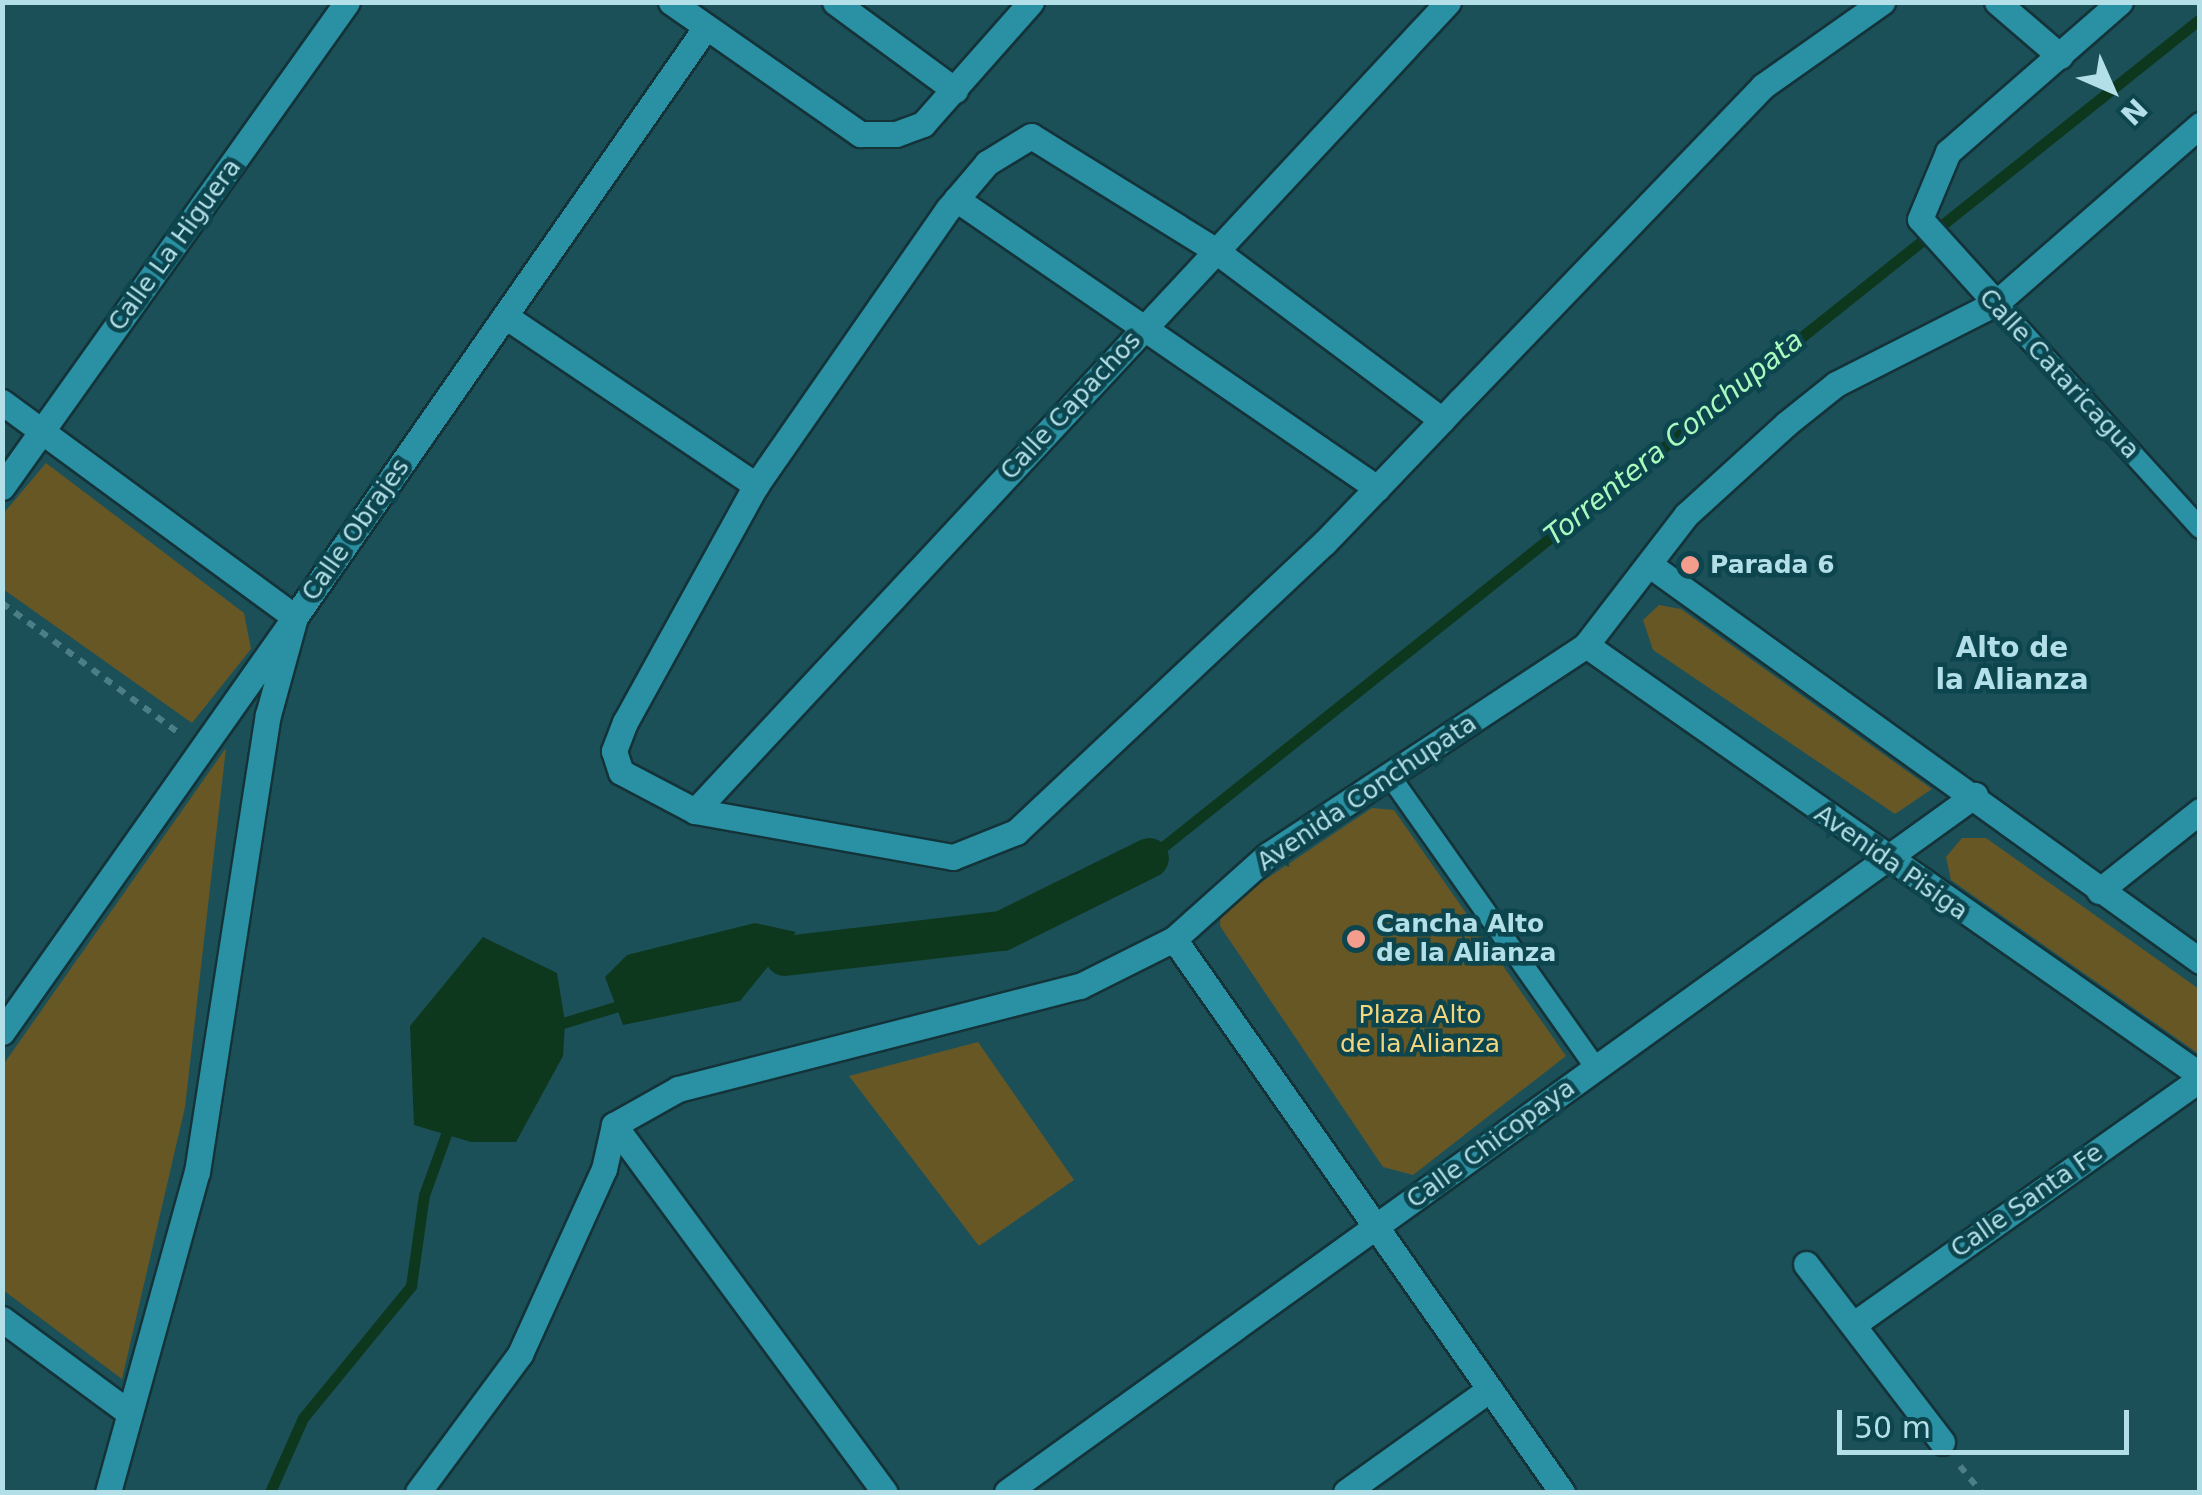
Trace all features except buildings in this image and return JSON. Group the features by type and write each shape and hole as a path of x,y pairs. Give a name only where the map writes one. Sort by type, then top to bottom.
{"street":[{"name":"Calle La Higuera","path":"2,487 347,2"},
{"path":"672,2 860,134 923,124 1031,2"},
{"path":"835,2 955,90"},
{"name":"Calle Capachos","path":"695,811 1448,2"},
{"path":"1442,420 1215,250 1031,136 987,163 956,200 756,486 614,750 638,788 695,811 953,857 1016,832 1378,488 1763,86 1882,2"},
{"path":"1998,2 2060,56 2120,2"},
{"name":"Calle Obrajes","path":"2,1032 706,27"},
{"name":"Calle Cataricagua","path":"1996,303 1962,271 1920,219 1948,152 2060,56"},
{"name":"Avenida Conchupata","path":"614,1124 678,1089 1080,986 1174,940 1268,855 1392,780 1586,645 1686,515 1836,384 1996,303 2200,125"},
{"path":"956,200 1378,488"},
{"path":"505,316 756,486"},
{"path":"2,402 295,618 268,715 197,1172 108,1492"},
{"path":"1650,565 2200,961"},
{"name":"Avenida Pisiga","path":"1586,645 1888,862 2200,1077"},
{"name":"Calle Chicopaya","path":"1007,1492 1888,862 1974,796"},
{"path":"2099,891 2200,811"},
{"path":"1174,940 1562,1492"},
{"name":"Calle Santa Fe","path":"1854,1324 2200,1077"},
{"path":"418,1492 520,1354 604,1169 614,1124"},
{"path":"614,1124 884,1492"},
{"path":"1806,1264 1942,1442"},
{"path":"2,1320 128,1412"},
{"path":"1346,1492 1490,1390"}],"lane":[{"name":"Calle Cataricagua","path":"1996,303 2200,528"},
{"path":"1392,780 1595,1068"}],"path":[{"path":"2,604 202,749"}],"green space":[{"path":"46,463 244,613 251,649 192,723 3,589 3,514"},
{"path":"1659,605 1681,609 1932,789 1895,814 1653,650 1643,620"},
{"path":"226,748 185,1107 122,1379 3,1290 3,1065"},
{"name":"Plaza Alto de la Alianza","path":"1372,808 1394,810 1566,1056 1413,1175 1383,1167 1220,926 1221,909"},
{"path":"1962,838 1986,838 2199,989 2199,1054 1951,880 1946,857"},
{"path":"978,1042 1074,1180 979,1246 849,1076"}],"shaded area":[{"path":"755,923 796,932 740,1001 623,1025 605,977 627,955"},
{"path":"483,937 557,973 565,1022 563,1056 516,1142 471,1142 414,1125 410,1026"}],"waterway":[{"name":"Torrentera Conchupata","path":"1149,858 2200,19"},
{"path":"785,956 1002,931 1149,858"},
{"path":"553,1026 631,1002"},
{"path":"270,1492 303,1418 411,1286 424,1195 450,1123"}],"place":[{"name":"Parada 6","path":"1690,565"},
{"name":"Cancha Alto de la Alianza","path":"1356,939"}],"district":[{"name":"Alto de la Alianza","path":"2012,664"}]}
